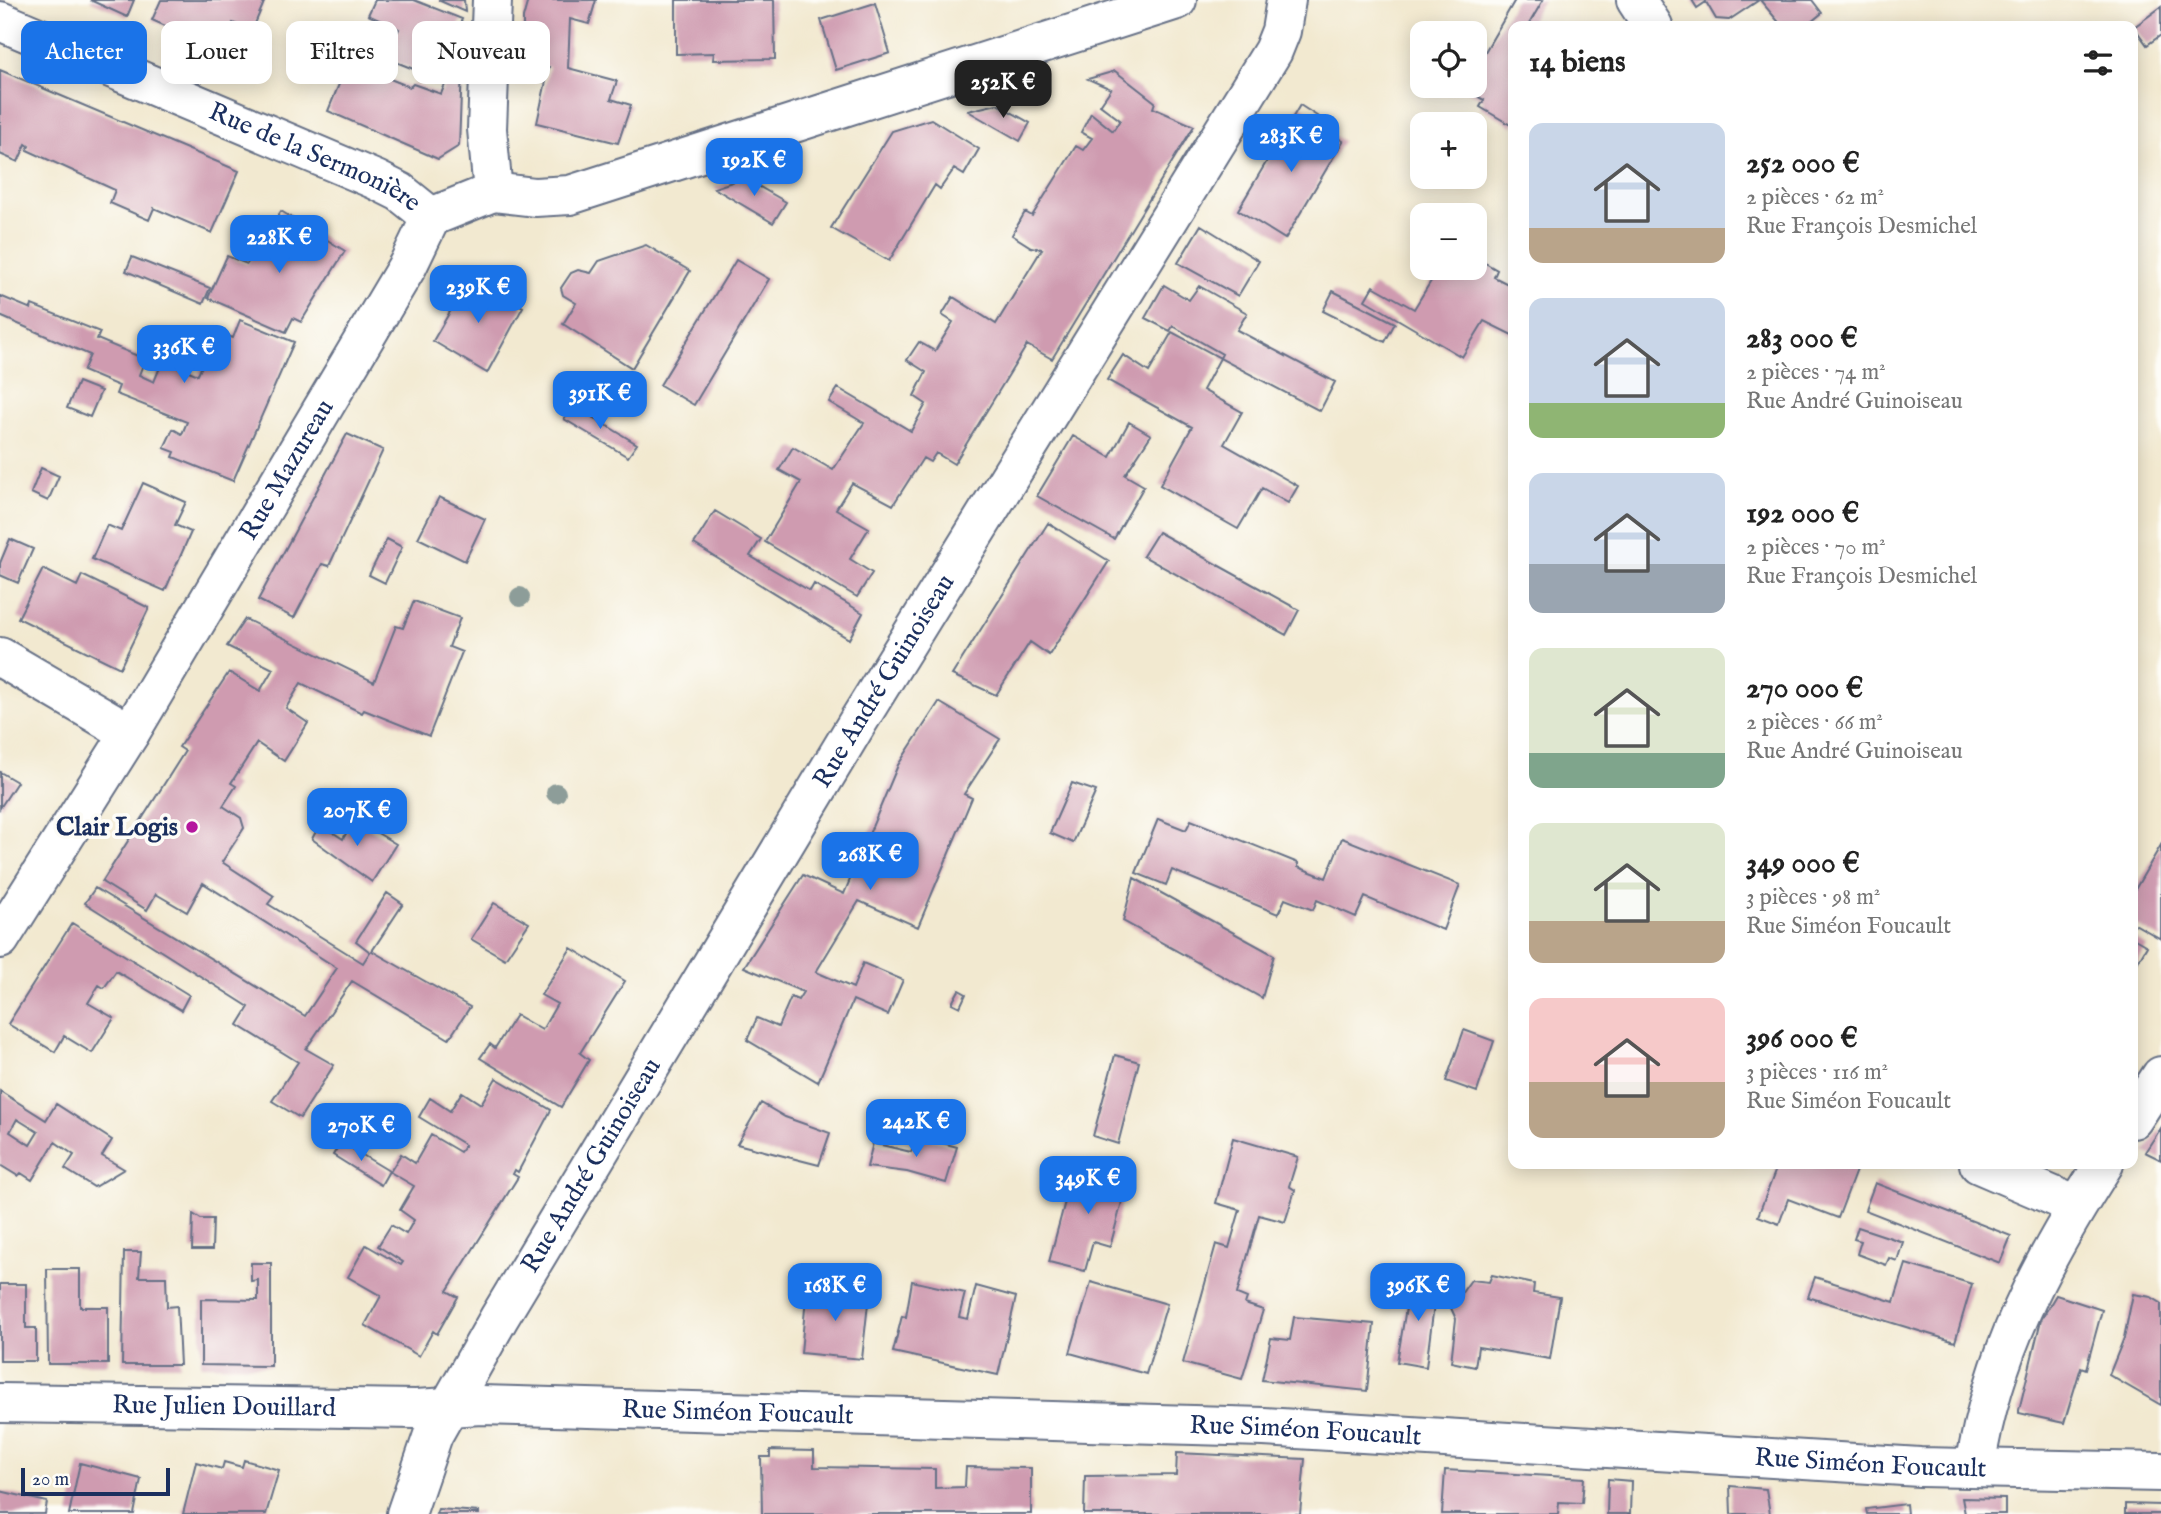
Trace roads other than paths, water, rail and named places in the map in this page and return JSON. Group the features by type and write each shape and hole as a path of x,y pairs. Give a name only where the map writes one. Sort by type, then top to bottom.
{"street":[{"path":"492,0 487,129 493,192"},
{"path":"431,217 493,192 535,197 570,195 1177,0"},
{"name":"Rue André Guinoiseau","path":"406,1514 433,1435 499,1318 851,732 1273,51 1281,31 1286,0"},
{"path":"1636,0 1650,21"},
{"name":"Rue de la Sermonière","path":"0,21 376,180 400,192 431,217"},
{"name":"Rue Mazureau","path":"0,939 130,733 408,265 431,217"},
{"path":"0,657 130,733"},
{"path":"2138,1111 2161,1076"},
{"path":"1991,1169 2077,1206"},
{"path":"1975,1468 1981,1430 2013,1325 2039,1270 2101,1169"},
{"name":"Rue Julien Douillard","path":"0,1403 416,1409 449,1406"},
{"name":"Rue Siméon Foucault","path":"449,1406 1264,1427 1975,1468 2161,1472"}],"place":[{"name":"Clair Logis","path":"192,827"}]}
